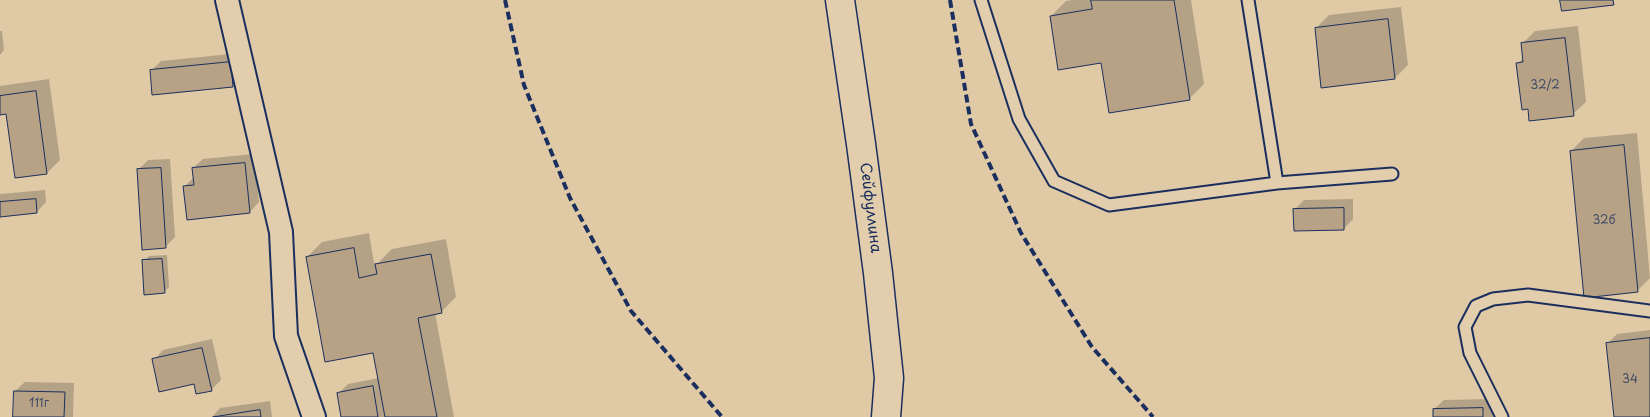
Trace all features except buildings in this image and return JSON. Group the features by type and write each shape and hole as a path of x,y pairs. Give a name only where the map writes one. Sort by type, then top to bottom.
{"main road":[{"name":"Сейфуллина","path":"840,0 878,273 889,378 886,417"}],"street":[{"path":"227,0 281,232 286,336 314,417"}],"lane":[{"path":"981,0 1019,119 1054,181 1109,205 1277,183 1392,174"},
{"path":"1248,0 1277,183"},
{"path":"1502,417 1470,354 1465,327 1476,306 1493,299 1528,295 1650,311"}],"railway":[{"path":"505,0 524,85 570,198 631,311 722,417"},
{"path":"950,0 971,124 1021,233 1092,347 1153,417"}]}
